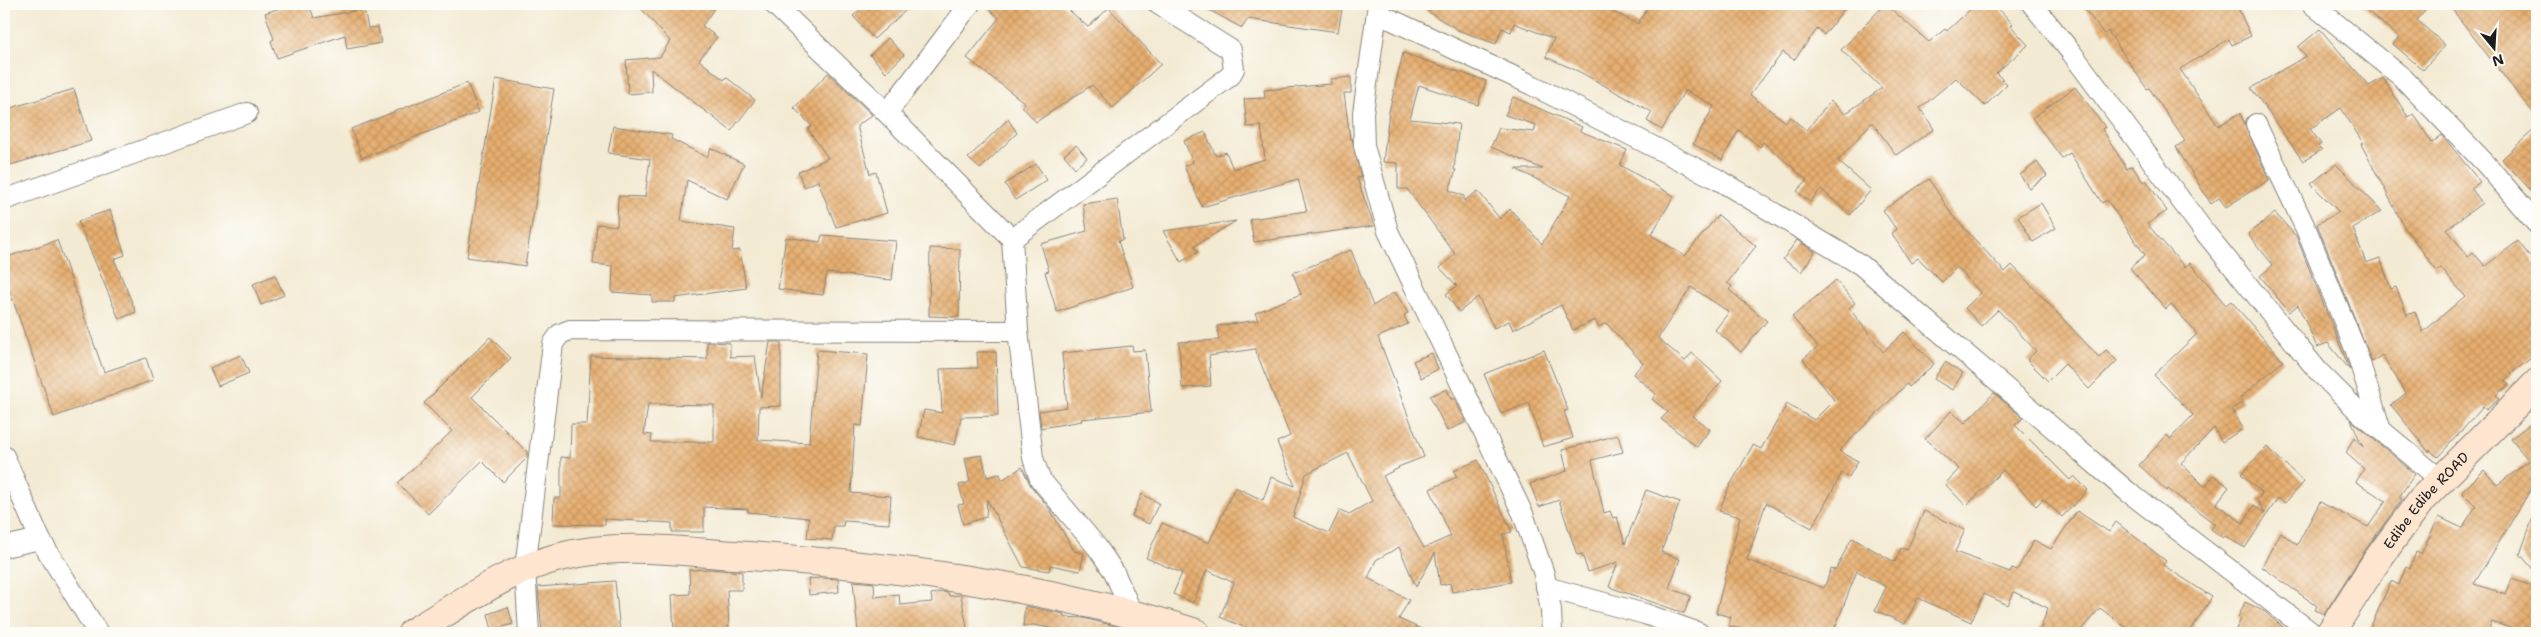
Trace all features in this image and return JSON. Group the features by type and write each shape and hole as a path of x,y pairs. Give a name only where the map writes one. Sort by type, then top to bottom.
{"street":[{"path":"774,4 887,113 1012,239 1018,331 1033,458 1040,479 1097,547 1114,572 1133,615"},
{"path":"887,113 970,4"},
{"path":"1012,239 1230,76 1234,69 1231,50 1158,4"},
{"path":"2032,4 2071,52 2203,230 2318,371 2358,411 2380,427 2441,480"},
{"path":"2312,4 2402,78 2485,163 2537,224"},
{"path":"1552,633 1546,588 1523,514 1388,231 1364,146 1363,113 1377,8 1717,179 1860,265 2127,491 2312,633"},
{"path":"4,200 247,113"},
{"path":"2256,124 2306,229 2346,325 2380,427"},
{"path":"530,633 525,568 553,344 560,334 570,330 1018,331"},
{"name":"Edibe Edibe ROAD","path":"2330,633 2377,560 2422,499 2537,383"},
{"path":"4,456 40,539 98,633"},
{"path":"4,547 40,539"},
{"path":"412,633 525,568 559,557 613,549 839,562 987,581 1056,594 1133,615 1168,629 1196,633"},
{"path":"1546,588 1645,614 1699,633"}],"building":[{"path":"292,4 309,4 314,18 364,9 368,28 378,27 381,43 347,49 345,35 277,58 271,41 274,39 265,13"},
{"path":"637,4 717,4 702,26 717,37 699,60 724,80 726,77 755,100 731,131 651,69 652,92 628,94 626,60 660,57 670,41"},
{"path":"866,4 913,4 874,39 853,16"},
{"path":"983,4 1062,4 1088,27 1109,8 1161,64 1113,108 1092,85 1036,122 1022,106 1025,103 967,58 999,18"},
{"path":"1198,4 1343,4 1338,32 1248,19 1242,28"},
{"path":"1416,4 1597,4 1638,24 1649,4 1848,4 1824,35 1818,28 1794,60 1783,52 1750,95 1786,122 1790,117 1806,130 1831,101 1845,114 1882,88 1841,50 1885,4 1929,42 1945,29 1947,31 1976,4 1994,4 2013,24 2011,26 2028,45 1996,73 2007,84 1985,106 1956,78 1920,108 1934,129 1896,155 1872,122 1838,161 1871,190 1850,215 1821,189 1810,202 1797,191 1807,180 1763,142 1760,147 1739,130 1722,160 1693,144 1714,106 1685,90 1662,130 1647,121 1652,112 1580,72 1546,57 1554,39 1514,23 1511,32 1502,28 1496,44 1458,30"},
{"path":"2081,4 2236,4 2251,36 2232,45 2229,39 2180,69 2218,126 2240,113 2269,180 2226,207 2219,198 2211,204 2176,147 2185,141 2108,31 2104,34"},
{"path":"2359,4 2431,4 2417,20 2445,45 2423,70 2393,44 2399,37"},
{"path":"2448,4 2537,4 2537,117 2517,93"},
{"path":"2320,29 2369,86 2383,78 2408,117 2414,114 2432,143 2442,135 2480,182 2471,188 2482,203 2447,229 2468,257 2473,252 2485,266 2518,241 2537,266 2537,354 2511,373 2512,375 2505,381 2509,385 2496,395 2499,399 2486,410 2483,407 2438,457 2430,450 2429,452 2391,405 2406,393 2382,355 2372,362 2317,224 2339,212 2311,184 2336,164 2382,211 2353,228 2366,263 2380,258 2391,289 2396,287 2407,315 2415,312 2423,332 2465,296 2441,268 2437,271 2405,228 2361,144 2363,143 2341,108 2310,129 2321,144 2318,146 2322,150 2303,161 2251,88 2306,56 2298,47"},
{"path":"888,38 904,55 886,72 870,55"},
{"path":"1403,53 1486,81 1478,105 1419,85 1410,119 1459,124 1454,170 1456,170 1449,190 1464,196 1464,201 1478,191 1500,219 1510,209 1542,244 1570,196 1516,169 1543,169 1491,147 1499,128 1534,132 1536,125 1505,115 1513,97 1582,127 1580,131 1627,150 1620,165 1674,196 1651,235 1685,256 1718,215 1756,246 1727,283 1732,286 1729,290 1767,321 1741,352 1715,330 1729,312 1691,287 1658,338 1685,361 1692,353 1722,381 1692,416 1710,429 1697,447 1661,419 1668,412 1652,399 1656,394 1633,374 1643,363 1606,323 1599,327 1595,320 1573,330 1561,305 1513,330 1509,321 1494,328 1478,297 1459,312 1446,294 1457,286 1440,268 1455,254 1407,189 1398,189 1398,163 1383,162 1389,112"},
{"path":"828,73 872,115 857,126 870,174 876,172 887,213 836,227 818,181 804,187 798,172 828,158 808,129 812,126 794,108"},
{"path":"1351,77 1351,93 1344,93 1350,139 1352,138 1361,177 1357,178 1374,226 1254,242 1250,219 1307,211 1298,179 1202,207 1184,166 1193,162 1184,141 1205,132 1216,156 1226,152 1233,169 1265,159 1261,126 1247,127 1244,99 1265,98 1264,90 1331,84 1331,79"},
{"path":"496,79 554,89 525,266 467,257"},
{"path":"467,83 479,112 362,158 351,129"},
{"path":"2075,87 2105,127 2102,129 2127,169 2132,166 2143,182 2146,180 2167,211 2147,224 2185,267 2190,263 2226,305 2231,301 2283,361 2240,398 2243,402 2232,409 2243,429 2222,442 2214,428 2181,463 2205,487 2213,475 2229,487 2216,504 2243,523 2254,505 2265,513 2257,500 2262,493 2241,474 2267,447 2304,482 2285,503 2278,498 2245,548 2225,536 2223,538 2211,529 2215,524 2168,489 2167,491 2139,465 2167,435 2170,439 2193,415 2154,375 2197,334 2171,304 2166,309 2130,268 2145,255 2107,200 2102,203 2070,153 2062,158 2032,118"},
{"path":"74,89 91,141 7,166 4,156 4,110"},
{"path":"1008,119 1017,133 980,169 968,158"},
{"path":"613,126 672,135 671,139 707,157 711,148 744,164 727,199 687,180 681,221 735,229 732,251 740,250 746,288 675,298 675,302 652,302 652,295 612,292 613,266 593,264 597,224 617,226 618,196 645,197 650,159 608,153"},
{"path":"2537,127 2537,197 2502,159"},
{"path":"1076,145 1087,158 1075,168 1064,155"},
{"path":"2037,162 2047,176 2029,188 2020,175"},
{"path":"1036,164 1047,180 1015,200 1005,184"},
{"path":"1929,179 1952,215 2005,272 2012,265 2099,357 2106,350 2117,361 2089,389 2065,364 2048,381 2027,360 2036,351 1998,310 1981,326 1965,308 1981,293 1957,267 1942,282 1918,258 1911,263 1891,233 1896,229 1883,210"},
{"path":"1117,199 1123,240 1118,241 1133,287 1057,312 1045,272 1049,271 1041,244 1087,231 1083,204"},
{"path":"2041,203 2056,228 2033,242 2018,217"},
{"path":"110,210 125,255 114,259 136,312 119,319 78,221"},
{"path":"2275,213 2296,236 2350,370 2328,343 2317,347 2298,305 2289,312 2260,276 2273,265 2248,234"},
{"path":"1236,221 1194,246 1198,252 1181,262 1163,231"},
{"path":"822,235 896,241 892,280 827,273 823,295 778,289 786,237 820,242"},
{"path":"57,240 104,372 146,358 153,380 54,417 4,275 4,258"},
{"path":"1797,240 1815,252 1801,272 1783,259"},
{"path":"930,248 960,249 959,317 929,316"},
{"path":"1351,250 1373,306 1395,292 1408,313 1404,315 1408,324 1378,337 1424,457 1398,467 1383,476 1424,548 1451,536 1430,489 1457,477 1454,471 1478,460 1512,532 1503,534 1511,582 1452,592 1450,583 1440,585 1435,553 1416,587 1399,547 1376,560 1368,578 1409,600 1399,619 1430,633 1258,633 1220,617 1234,583 1207,570 1193,603 1173,594 1182,573 1146,558 1162,523 1209,543 1235,487 1263,500 1271,477 1295,486 1277,442 1290,436 1255,349 1209,356 1211,386 1182,388 1179,342 1219,340 1217,326 1258,320 1255,313 1301,294 1293,273","holes":["1348,453 1372,501 1349,514 1340,510 1329,533 1293,517 1306,474"]},
{"path":"275,275 284,295 261,305 253,284"},
{"path":"1836,280 1855,303 1849,308 1883,352 1904,332 1934,364 1909,387 1907,384 1839,451 1858,461 1849,477 1842,473 1812,528 1766,503 1747,560 1824,588 1831,569 1835,570 1852,538 1895,562 1901,548 1907,550 1924,511 1965,530 1955,552 2010,572 2012,568 2017,570 2034,540 2051,549 2077,511 2109,532 2116,522 2166,561 2163,565 2212,597 2189,633 2133,633 2100,608 2078,633 2039,633 2048,608 2014,592 2008,605 1984,594 1971,622 1918,598 1905,624 1875,610 1886,587 1857,571 1833,633 1760,633 1729,626 1731,617 1716,613 1740,517 1719,511 1728,489 1753,445 1761,449 1787,404 1814,420 1834,400 1803,359 1818,347 1792,317"},
{"path":"490,337 511,358 472,397 527,452 527,458 503,482 482,461 428,514 398,483 452,431 424,403"},
{"path":"707,342 730,343 730,357 755,356 761,397 770,342 781,342 781,406 759,407 758,440 809,443 817,350 868,354 862,426 855,425 851,493 891,496 889,524 844,521 843,526 834,526 832,540 807,538 809,518 748,512 748,509 704,507 704,532 672,532 672,523 605,519 605,525 553,524 554,498 561,498 561,457 570,458 571,424 587,424 591,356 707,359","holes":["648,404 714,405 714,442 651,442 652,435 644,434"]},
{"path":"1132,346 1133,351 1145,350 1151,412 1081,419 1082,421 1041,428 1039,411 1067,407 1062,353"},
{"path":"1544,350 1568,410 1564,411 1573,438 1543,447 1529,403 1501,414 1484,374"},
{"path":"977,352 996,352 998,416 961,417 955,445 918,437 924,410 942,413 940,369 978,368"},
{"path":"1432,353 1438,369 1421,378 1413,361"},
{"path":"241,355 249,373 218,386 210,368"},
{"path":"1945,362 1963,373 1952,390 1934,379"},
{"path":"1447,389 1451,399 1454,398 1466,422 1447,431 1430,396"},
{"path":"1994,393 2023,418 2015,425 2070,480 2074,476 2088,490 2062,517 2043,499 2036,506 2003,470 1966,506 1945,484 1959,469 1925,439 1951,411 1965,423"},
{"path":"2537,418 2537,479 2474,584 2506,594 2512,579 2537,588 2537,633 2526,633 2492,622 2488,633 2368,633 2391,581 2399,585 2406,567 2410,569 2416,552 2421,554 2439,517 2462,528 2476,506 2462,492 2484,470 2497,485 2529,461 2511,439"},
{"path":"2351,420 2415,474 2399,497 2402,499 2364,552 2324,614 2315,610 2317,606 2262,567 2280,532 2297,545 2320,502 2368,527 2386,501 2356,482 2364,469 2346,453 2354,437 2363,447"},
{"path":"1618,435 1623,452 1592,460 1604,513 1610,511 1613,518 1617,517 1625,544 1646,490 1680,502 1661,552 1680,559 1669,588 1691,596 1684,613 1609,587 1618,562 1588,572 1582,554 1577,555 1559,500 1539,507 1530,484 1567,471 1562,450"},
{"path":"982,455 987,477 1000,474 1002,480 1022,467 1031,486 1051,511 1074,551 1084,553 1080,571 1050,565 1049,571 1023,567 987,499 986,517 963,524 958,505 964,504 959,485 970,482 965,458"},
{"path":"1142,494 1159,503 1149,524 1132,516"},
{"path":"2535,512 2537,513 2537,574 2520,554"},
{"path":"710,569 742,572 742,590 727,590 729,627 726,627 727,633 697,633 697,629 674,631 672,595 690,594 689,570"},
{"path":"808,579 838,579 839,592 809,595"},
{"path":"615,581 620,633 542,633 538,587"},
{"path":"853,581 874,583 875,597 899,594 900,605 932,602 931,594 943,592 948,593 949,596 961,595 968,633 858,633"},
{"path":"2245,602 2265,612 2290,633 2234,633 2241,619 2238,617"},
{"path":"1025,606 1064,614 1063,617 1083,618 1123,628 1123,633 1076,633 1034,625 1023,626"},
{"path":"508,607 513,624 492,630 488,614"}]}
